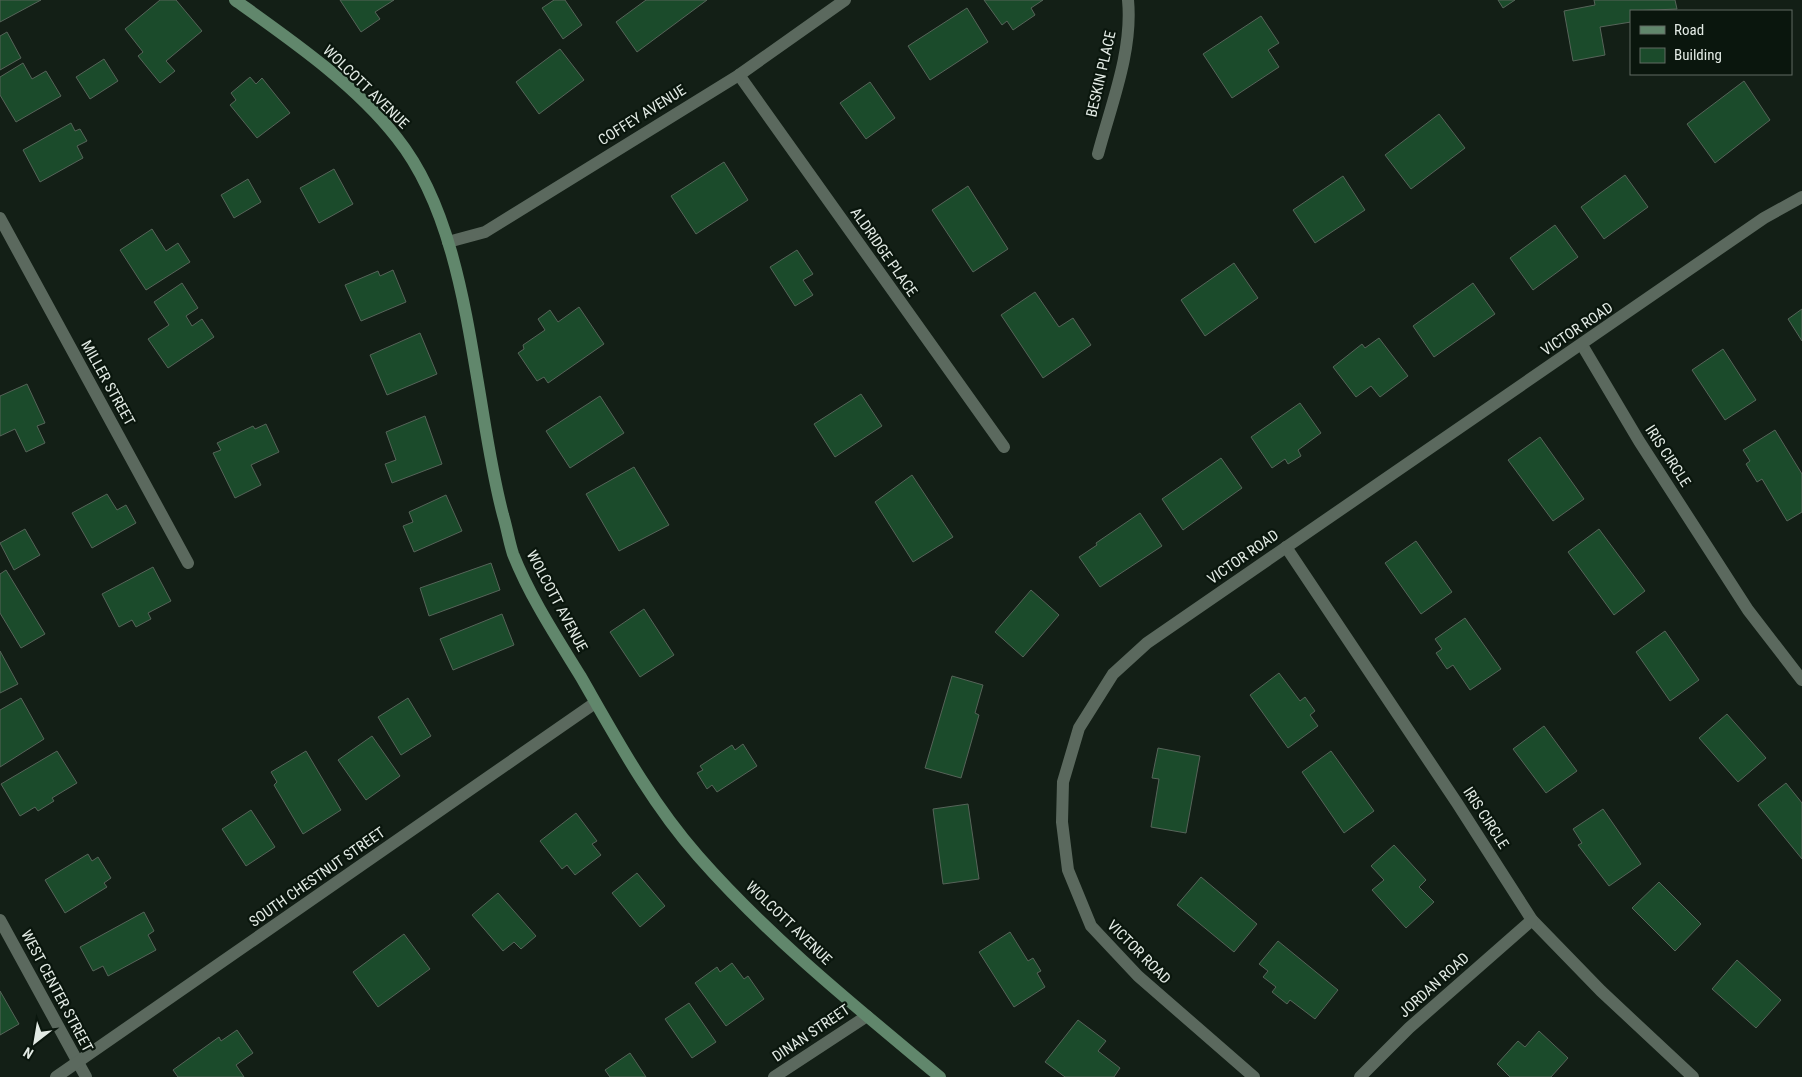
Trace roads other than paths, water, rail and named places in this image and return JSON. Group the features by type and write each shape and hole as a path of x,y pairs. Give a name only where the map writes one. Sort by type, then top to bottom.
{"main road":[{"name":"WOLCOTT AVENUE","path":"235,0 307,52 384,122 399,140 426,183 448,242 468,318 494,480 513,554 543,612 595,703 671,822 698,856 777,938 940,1077"}],"street":[{"name":"COFFEY AVENUE","path":"448,242 485,232 739,75 845,0"},
{"name":"BESKIN PLACE","path":"1098,154 1122,66 1130,14 1128,0"},
{"name":"ALDRIDGE PLACE","path":"739,75 1004,447"},
{"name":"VICTOR ROAD","path":"1254,1077 1138,976 1091,926 1068,870 1062,822 1063,782 1079,728 1112,674 1148,643 1286,547 1764,218 1802,197"},
{"name":"MILLER STREET","path":"0,218 188,563"},
{"name":"IRIS CIRCLE","path":"1582,345 1638,441 1748,610 1802,680"},
{"name":"IRIS CIRCLE","path":"1286,547 1458,803 1532,920 1600,991 1693,1077"},
{"name":"SOUTH CHESTNUT STREET","path":"56,1077 595,703"},
{"name":"WEST CENTER STREET","path":"0,920 86,1077"},
{"name":"JORDAN ROAD","path":"1360,1077 1409,1028 1532,920"},
{"name":"DINAN STREET","path":"774,1077 867,1016"}]}
